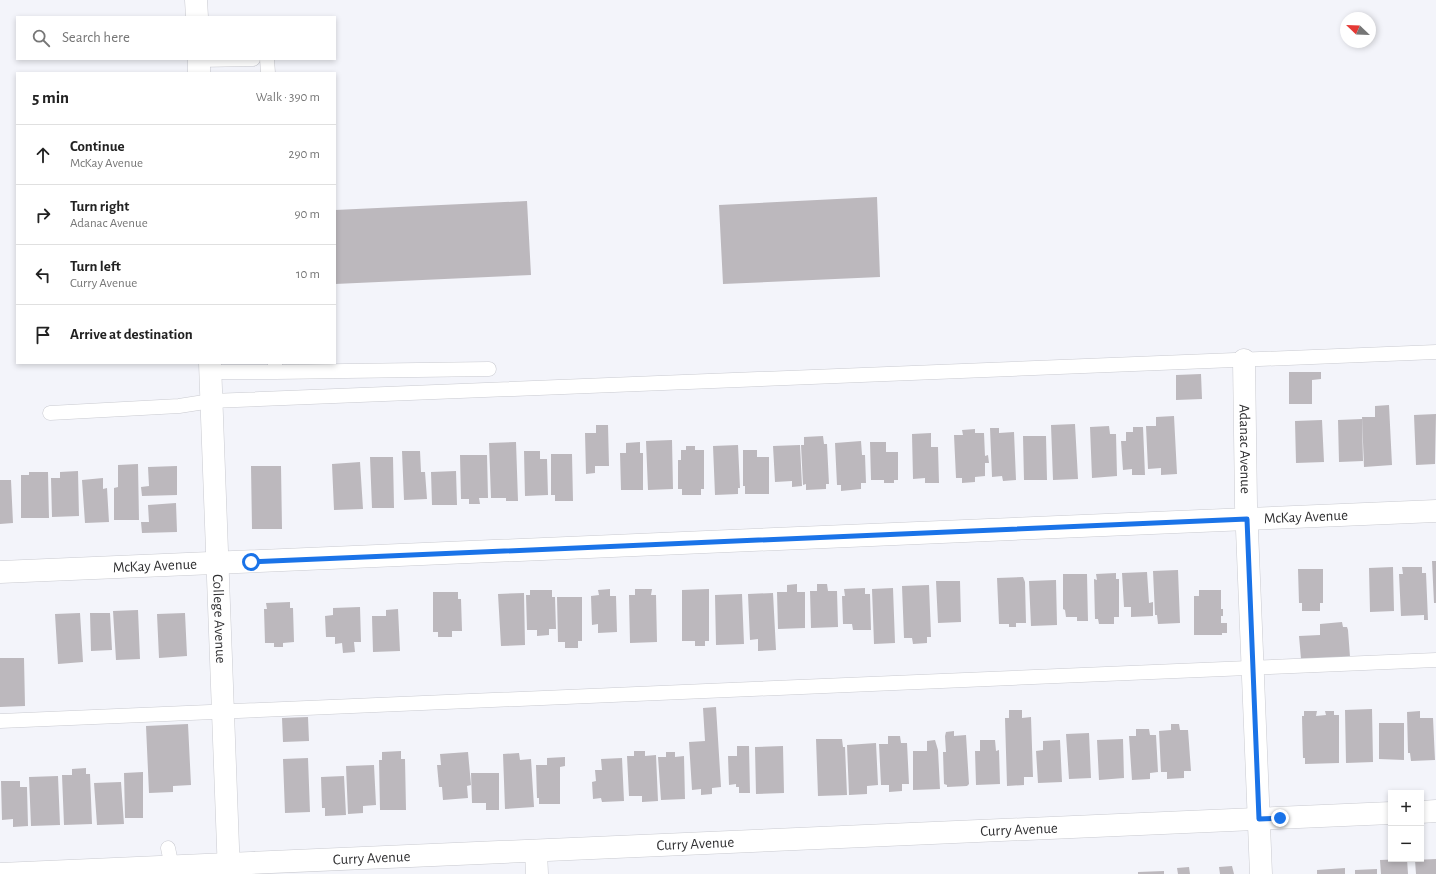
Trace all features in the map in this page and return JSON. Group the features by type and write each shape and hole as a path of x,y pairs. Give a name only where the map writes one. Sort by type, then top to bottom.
{"street":[{"name":"Adanac Avenue","path":"1244,360 1247,519 1261,874"},
{"name":"College Avenue","path":"210,368 229,869"},
{"name":"McKay Avenue","path":"0,572 1436,511"},
{"path":"1424,812 1436,811"},
{"name":"Curry Avenue","path":"0,874 170,858 229,869 536,851 1388,813"},
{"path":"536,851 537,874"}],"lane":[{"path":"199,64 242,60"},
{"path":"268,60 268,72"},
{"path":"50,413 179,406 211,401 1436,352"},
{"path":"210,368 275,367 489,369"},
{"path":"0,721 1436,660"}],"building":[{"path":"877,197 880,277 723,284 719,205"},
{"path":"527,201 531,275 336,284 336,210"},
{"path":"1289,372 1321,372 1321,379 1312,380 1312,404 1289,404"},
{"path":"1201,374 1202,399 1176,400 1176,375"},
{"path":"1389,405 1392,465 1364,467 1362,417 1375,417 1375,406"},
{"path":"1436,414 1435,464 1416,465 1414,415"},
{"path":"1174,416 1177,474 1161,475 1161,468 1148,469 1146,426 1156,426 1156,417"},
{"path":"1362,419 1363,461 1339,462 1338,420"},
{"path":"1322,420 1324,462 1296,463 1295,421"},
{"path":"1075,424 1078,479 1053,480 1051,425"},
{"path":"596,425 608,425 609,466 595,466 595,473 586,474 585,433 596,433"},
{"path":"1109,426 1110,434 1116,434 1117,476 1092,478 1090,427"},
{"path":"1133,427 1143,427 1145,475 1132,475 1132,469 1123,470 1121,441 1126,441 1126,432 1133,432"},
{"path":"990,428 999,428 999,433 1014,432 1016,480 1003,481 1002,476 992,477"},
{"path":"975,429 975,433 984,433 985,456 988,455 989,463 985,463 985,476 975,477 975,482 962,483 962,478 956,478 954,435 963,435 962,430"},
{"path":"931,433 931,447 938,447 939,483 925,483 925,478 913,479 912,434"},
{"path":"823,436 824,444 827,444 829,484 826,484 826,489 806,490 806,484 803,485 801,445 804,445 804,437"},
{"path":"1023,436 1046,436 1047,480 1024,480"},
{"path":"672,440 673,489 648,490 646,441"},
{"path":"861,441 862,455 865,455 866,483 861,483 861,489 841,491 841,485 837,485 835,443"},
{"path":"516,442 518,501 506,501 506,498 491,498 489,443"},
{"path":"640,442 640,453 643,453 643,490 621,490 620,453 626,453 626,443"},
{"path":"870,442 886,442 886,452 898,452 898,480 894,480 894,483 884,483 884,480 871,480"},
{"path":"738,445 740,488 738,488 738,494 715,495 713,446"},
{"path":"800,445 802,486 792,487 792,481 775,482 773,446"},
{"path":"686,446 695,446 695,450 704,450 704,489 701,489 701,495 682,495 682,489 678,489 678,460 681,460 681,450 686,450"},
{"path":"743,450 757,450 757,457 769,457 769,494 745,494 745,486 743,486"},
{"path":"402,451 420,451 421,472 425,472 427,499 404,500"},
{"path":"524,451 540,451 540,459 547,459 548,495 525,496"},
{"path":"551,454 572,454 573,501 555,501 555,495 551,495"},
{"path":"460,455 487,455 488,498 479,498 480,504 469,504 469,499 461,499"},
{"path":"370,457 393,457 394,508 372,508"},
{"path":"360,462 363,509 334,510 332,464"},
{"path":"138,464 139,520 114,520 114,488 118,487 118,465"},
{"path":"177,466 177,495 142,496 141,487 149,486 148,467"},
{"path":"251,466 281,466 282,529 252,529"},
{"path":"78,471 79,516 52,517 51,478 60,478 60,472"},
{"path":"456,471 457,505 432,505 431,472"},
{"path":"29,472 48,472 49,518 21,518 21,475 29,475"},
{"path":"103,478 103,489 107,488 109,522 85,523 82,480"},
{"path":"0,480 11,480 13,523 0,524"},
{"path":"176,503 177,532 142,533 141,522 149,522 148,505"},
{"path":"1432,561 1436,561 1436,603 1434,603"},
{"path":"1393,567 1394,611 1370,612 1369,568"},
{"path":"1402,567 1422,567 1422,573 1426,573 1428,620 1424,620 1424,615 1401,616 1399,574 1403,574"},
{"path":"1298,569 1323,569 1323,603 1320,603 1320,611 1302,611 1302,603 1299,603"},
{"path":"1178,570 1180,623 1158,624 1157,615 1155,615 1153,571"},
{"path":"1147,572 1149,603 1153,602 1153,616 1131,617 1131,607 1124,607 1122,573"},
{"path":"1116,573 1116,579 1119,579 1119,617 1114,617 1114,624 1099,624 1098,619 1095,619 1094,579 1097,580 1096,574"},
{"path":"1063,574 1087,574 1088,621 1077,621 1077,617 1066,617 1065,610 1063,609"},
{"path":"1023,577 1025,582 1026,623 1016,623 1016,627 1009,627 1009,624 999,624 997,578"},
{"path":"1056,580 1057,625 1031,626 1029,581"},
{"path":"936,581 960,581 961,622 938,623"},
{"path":"797,584 797,592 805,592 805,628 778,629 777,592 787,592 787,585"},
{"path":"817,584 827,584 828,591 837,591 838,627 811,628 810,591 817,591"},
{"path":"929,585 931,637 927,637 927,643 913,644 912,638 904,638 902,586"},
{"path":"865,588 865,594 870,594 871,630 853,630 852,624 843,624 842,596 845,596 844,589"},
{"path":"893,588 895,643 874,644 872,589"},
{"path":"610,589 610,596 616,596 617,632 598,633 598,624 592,625 591,596 599,595 598,590"},
{"path":"635,589 652,589 651,595 656,595 657,642 630,643 629,595 635,595"},
{"path":"709,589 709,641 705,641 705,646 695,646 695,641 682,641 682,590"},
{"path":"530,590 552,590 552,597 555,597 556,629 549,629 549,635 537,636 537,630 527,630 526,595 530,595"},
{"path":"1199,590 1221,590 1221,609 1223,609 1223,616 1221,616 1221,623 1227,623 1227,633 1222,633 1222,635 1194,635 1194,596 1199,596"},
{"path":"433,592 458,592 458,599 461,599 462,631 452,631 452,637 438,637 438,632 433,632"},
{"path":"524,593 525,645 501,646 498,594"},
{"path":"773,593 776,650 758,651 758,639 750,640 748,594"},
{"path":"742,594 744,644 716,645 715,595"},
{"path":"557,597 582,597 582,641 578,641 578,648 565,648 565,642 558,642"},
{"path":"290,602 290,608 293,608 294,642 283,643 283,647 274,647 274,643 265,643 264,609 267,609 266,603"},
{"path":"360,607 361,642 354,642 355,652 343,653 342,643 335,644 335,637 326,637 325,616 333,615 333,608"},
{"path":"398,609 400,651 373,652 372,616 386,616 386,610"},
{"path":"138,610 140,659 116,660 113,611"},
{"path":"80,613 83,662 58,664 55,614"},
{"path":"90,613 110,613 112,650 91,651"},
{"path":"185,613 187,656 159,658 157,614"},
{"path":"1342,622 1343,627 1347,627 1348,630 1350,657 1301,659 1299,636 1320,635 1320,624"},
{"path":"0,658 24,658 25,706 0,707"},
{"path":"716,707 721,787 712,788 712,794 701,795 701,789 692,790 689,742 705,741 703,708"},
{"path":"1372,709 1373,762 1346,763 1345,710"},
{"path":"1009,710 1022,710 1022,718 1031,717 1033,777 1024,777 1024,785 1007,786 1005,718 1009,718"},
{"path":"1304,711 1317,711 1316,716 1326,715 1325,711 1334,711 1334,715 1339,715 1339,763 1305,764 1305,758 1303,758 1302,716 1304,716"},
{"path":"1420,711 1420,718 1433,718 1435,760 1411,761 1410,753 1408,753 1407,712"},
{"path":"308,717 309,741 283,742 282,718"},
{"path":"1379,723 1404,723 1404,760 1379,759"},
{"path":"188,724 191,785 173,786 173,792 149,793 146,726"},
{"path":"1171,724 1179,724 1180,730 1188,730 1191,771 1184,771 1184,778 1167,779 1167,772 1161,772 1159,731 1171,730"},
{"path":"1136,729 1149,729 1150,735 1156,735 1158,772 1150,773 1150,779 1132,780 1129,736 1136,736"},
{"path":"954,731 954,736 966,735 969,784 967,786 947,787 947,785 944,784 943,752 946,752 945,736 946,732"},
{"path":"1089,733 1091,778 1069,779 1066,734"},
{"path":"888,736 900,736 901,743 907,743 909,784 902,784 902,791 889,792 889,785 881,785 879,744 888,744"},
{"path":"816,739 842,739 843,747 845,747 847,795 818,796"},
{"path":"1123,739 1124,778 1099,780 1097,740"},
{"path":"935,740 938,750 940,789 913,790 913,751 927,751 927,741"},
{"path":"980,740 995,740 996,751 999,750 1000,784 976,785 975,751 980,751"},
{"path":"1060,740 1062,782 1038,783 1036,751 1043,750 1043,741"},
{"path":"876,743 878,785 867,786 867,794 849,795 847,745"},
{"path":"737,746 749,746 750,793 739,793 739,787 736,787 736,784 729,785 728,756 737,756"},
{"path":"783,746 784,793 756,794 755,747"},
{"path":"401,751 401,759 405,759 406,810 380,810 379,760 382,760 382,752"},
{"path":"634,751 645,751 645,756 656,755 658,801 642,802 642,796 629,796 627,756 634,756"},
{"path":"468,752 471,785 467,786 468,798 443,800 442,787 439,787 437,765 441,765 440,754"},
{"path":"666,752 675,752 675,757 684,756 685,799 661,800 658,757 666,757"},
{"path":"519,753 520,760 531,759 534,807 505,809 503,754"},
{"path":"565,757 565,766 560,767 560,804 539,804 539,798 537,798 536,765 547,765 547,758"},
{"path":"308,758 310,812 285,813 283,759"},
{"path":"622,758 624,801 602,802 601,798 593,799 592,782 596,781 595,770 602,770 601,759"},
{"path":"374,765 376,805 363,806 363,813 348,814 346,766"},
{"path":"86,768 86,774 90,774 92,824 64,825 62,775 72,775 72,769"},
{"path":"143,772 143,818 125,818 124,773"},
{"path":"471,773 499,773 499,810 486,810 486,803 472,803"},
{"path":"58,776 60,825 31,826 29,777"},
{"path":"344,776 346,815 325,816 325,808 322,808 321,777"},
{"path":"1,781 20,781 20,787 27,787 28,826 13,827 13,819 2,820"},
{"path":"121,782 124,824 97,825 94,783"},
{"path":"1436,859 1436,874 1416,874 1415,862 1424,862 1424,860"},
{"path":"1380,860 1388,860 1388,862 1407,862 1408,874 1381,874"},
{"path":"1232,866 1234,874 1220,874 1219,867"},
{"path":"1189,867 1190,874 1178,874 1177,868"},
{"path":"1345,868 1345,874 1317,874 1317,870"},
{"path":"1377,869 1377,874 1355,874 1355,870"},
{"path":"1164,871 1164,874 1138,874 1138,872"}],"route":[{"path":"251,562 1247,519 1259,819 1280,818"}]}
